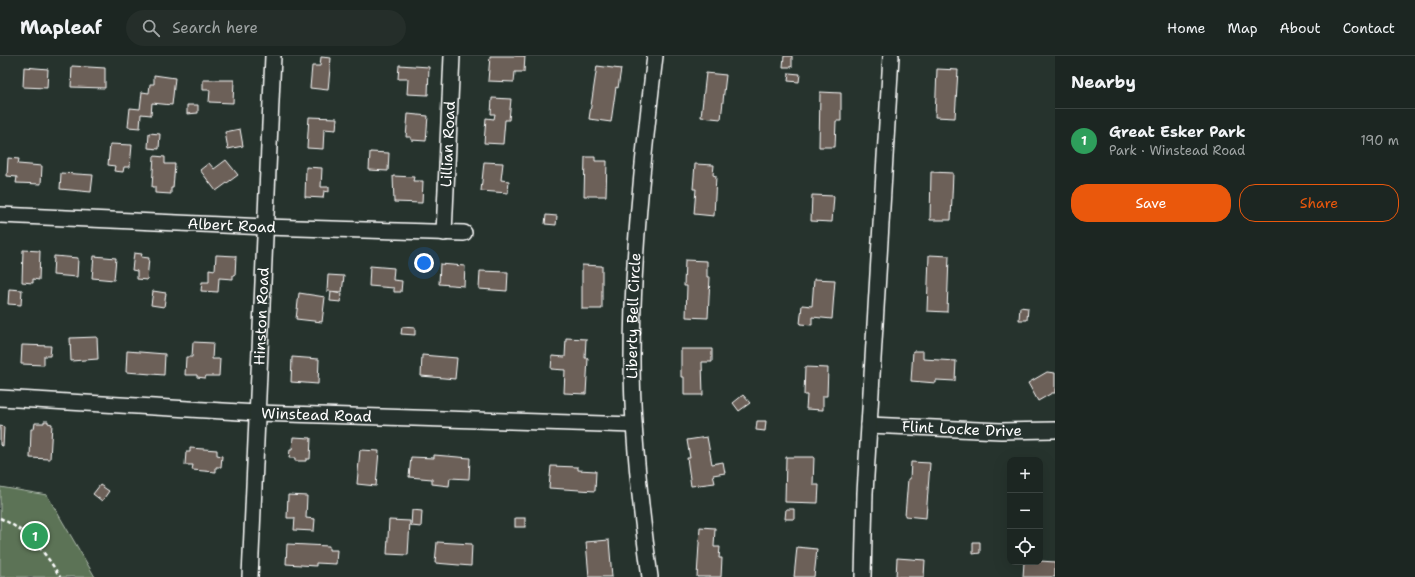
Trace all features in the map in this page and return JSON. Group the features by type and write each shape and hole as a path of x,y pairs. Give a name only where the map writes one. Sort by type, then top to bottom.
{"street":[{"name":"Hinston Road","path":"250,577 273,56"},
{"name":"Lillian Road","path":"444,233 452,56"},
{"name":"Liberty Bell Circle","path":"650,577 644,533 634,425 632,360 634,275 640,192 655,56"},
{"path":"863,577 865,493 891,56"},
{"name":"Albert Road","path":"0,215 265,227 464,233"},
{"name":"Winstead Road","path":"0,398 257,413 634,425"},
{"name":"Flint Locke Drive","path":"869,425 1001,432 1055,430"}],"path":[{"path":"0,518 12,524 34,540 60,577"}],"green space":[{"path":"0,487 47,495 95,577 0,577"}],"building":[{"path":"490,56 525,56 524,72 515,72 514,82 488,81"},
{"path":"784,56 792,56 792,67 783,67"},
{"path":"321,57 331,58 328,90 310,88 312,66 320,66"},
{"path":"399,65 429,67 428,95 407,94 408,79 398,79"},
{"path":"72,66 105,68 105,88 71,87"},
{"path":"597,66 621,69 618,88 616,87 611,122 589,119"},
{"path":"24,67 48,69 47,88 23,87"},
{"path":"937,69 958,70 955,118 935,117"},
{"path":"706,73 726,75 721,119 701,117"},
{"path":"789,73 800,74 799,82 788,81"},
{"path":"154,75 175,78 172,105 152,103 151,115 141,114 140,128 128,127 130,108 140,109 142,92 149,93 150,84 154,84"},
{"path":"203,80 234,80 233,103 209,102 210,90 203,90"},
{"path":"820,92 841,93 841,121 836,121 835,147 819,147"},
{"path":"492,98 511,99 509,120 505,120 503,144 484,143 486,118 494,119 495,114 491,114"},
{"path":"187,105 198,105 198,113 187,114"},
{"path":"408,114 428,116 426,141 411,140 411,137 406,137"},
{"path":"309,117 337,118 336,130 324,129 323,149 307,148"},
{"path":"240,129 243,146 228,149 225,132"},
{"path":"149,133 160,134 159,149 148,148"},
{"path":"110,144 132,145 130,167 124,167 123,172 114,171 115,166 108,165"},
{"path":"370,152 389,153 388,171 369,170"},
{"path":"154,156 165,157 165,164 175,164 171,194 155,193 155,187 152,187"},
{"path":"585,157 595,157 595,161 607,161 606,196 584,196"},
{"path":"8,158 19,159 18,164 42,166 41,184 16,183 17,177 7,176"},
{"path":"226,160 238,175 216,191 200,170 209,163 214,169"},
{"path":"484,162 503,163 501,180 509,181 508,193 481,191"},
{"path":"695,164 714,165 713,175 716,176 714,216 694,214 696,189 693,189"},
{"path":"306,167 322,168 321,187 329,187 329,192 324,191 323,198 305,197"},
{"path":"931,172 953,173 951,220 930,220"},
{"path":"61,173 93,175 91,192 60,189"},
{"path":"393,176 414,177 413,181 423,181 422,203 394,202"},
{"path":"812,195 834,196 832,222 811,221"},
{"path":"546,215 557,216 556,225 545,224"},
{"path":"23,250 40,251 39,280 33,279 33,283 22,282"},
{"path":"134,253 142,254 141,257 149,258 147,280 137,279 137,271 132,270"},
{"path":"216,255 236,256 235,275 233,275 233,279 219,278 218,292 201,291 202,282 209,282 209,269 215,270"},
{"path":"929,255 949,256 947,312 927,311"},
{"path":"54,256 78,258 77,277 53,275"},
{"path":"94,256 116,258 114,280 92,278"},
{"path":"685,260 707,261 707,277 710,277 708,318 686,317 687,286 684,286"},
{"path":"440,264 465,266 464,286 439,284"},
{"path":"582,265 602,266 602,309 582,309"},
{"path":"370,266 394,268 393,280 402,281 401,292 394,292 394,288 369,286"},
{"path":"480,271 508,272 507,291 479,289"},
{"path":"328,275 344,276 342,292 327,291"},
{"path":"814,279 835,280 832,319 812,317 812,325 800,324 802,305 812,306"},
{"path":"9,289 22,290 21,305 8,304"},
{"path":"153,291 166,293 164,307 151,305"},
{"path":"331,292 342,294 341,302 330,301"},
{"path":"299,293 325,297 322,322 296,319"},
{"path":"1020,307 1028,308 1027,320 1019,320"},
{"path":"402,327 415,328 415,335 401,334"},
{"path":"97,337 98,359 71,361 70,338"},
{"path":"566,338 586,339 585,358 588,358 586,394 564,393 565,370 551,369 552,356 565,357"},
{"path":"193,342 213,343 212,359 220,359 219,376 206,376 205,378 197,377 197,375 185,375 186,357 192,357"},
{"path":"22,345 51,346 50,356 44,356 44,365 21,364"},
{"path":"681,349 712,349 712,362 702,362 703,395 684,395 684,377 681,377"},
{"path":"127,351 165,354 164,375 126,372"},
{"path":"913,351 923,351 923,359 956,361 955,381 936,380 936,383 911,381"},
{"path":"422,355 457,358 455,379 421,376"},
{"path":"292,357 319,359 318,384 291,382"},
{"path":"805,367 828,368 827,396 823,396 823,410 806,409 807,395 804,395"},
{"path":"1047,372 1055,373 1055,393 1052,393 1038,401 1028,383"},
{"path":"743,395 750,403 739,411 733,403"},
{"path":"44,421 48,421 48,423 52,424 50,459 30,458 31,429 34,429 35,423 44,423"},
{"path":"757,421 766,421 765,431 756,430"},
{"path":"0,426 4,427 3,446 0,445"},
{"path":"293,437 311,438 310,459 306,459 306,461 295,461 295,458 289,458 290,450 292,450"},
{"path":"707,437 712,464 723,462 725,473 713,475 715,483 691,486 687,458 690,458 687,440"},
{"path":"190,448 217,450 217,455 222,456 221,467 216,467 216,472 192,470 193,465 185,465 186,452 190,452"},
{"path":"360,450 379,451 376,486 357,484"},
{"path":"434,455 470,458 469,479 450,478 449,486 432,484 432,479 409,477 411,457 434,458"},
{"path":"786,457 814,457 813,485 819,485 818,503 785,502"},
{"path":"911,462 930,463 926,518 905,516"},
{"path":"551,466 578,467 578,470 596,471 595,491 549,488"},
{"path":"100,485 109,491 102,501 93,494"},
{"path":"288,495 307,496 306,518 315,519 314,531 294,530 295,518 287,518"},
{"path":"786,509 794,509 794,519 785,519"},
{"path":"412,510 422,511 421,527 411,526"},
{"path":"515,518 525,518 525,527 515,527"},
{"path":"389,520 410,521 408,555 387,554"},
{"path":"700,527 715,528 714,547 720,547 719,558 722,558 721,577 697,577"},
{"path":"609,540 612,577 589,577 586,542"},
{"path":"437,542 472,544 471,566 435,563"},
{"path":"973,542 980,542 980,553 973,554"},
{"path":"287,544 329,546 329,550 337,550 336,564 316,563 316,566 286,564"},
{"path":"797,547 817,549 814,577 794,577"},
{"path":"897,558 925,560 924,577 896,577"},
{"path":"1043,561 1055,562 1055,577 1023,577 1024,565 1043,565"}],"place":[{"name":"Great Esker Park","path":"35,536"}]}
